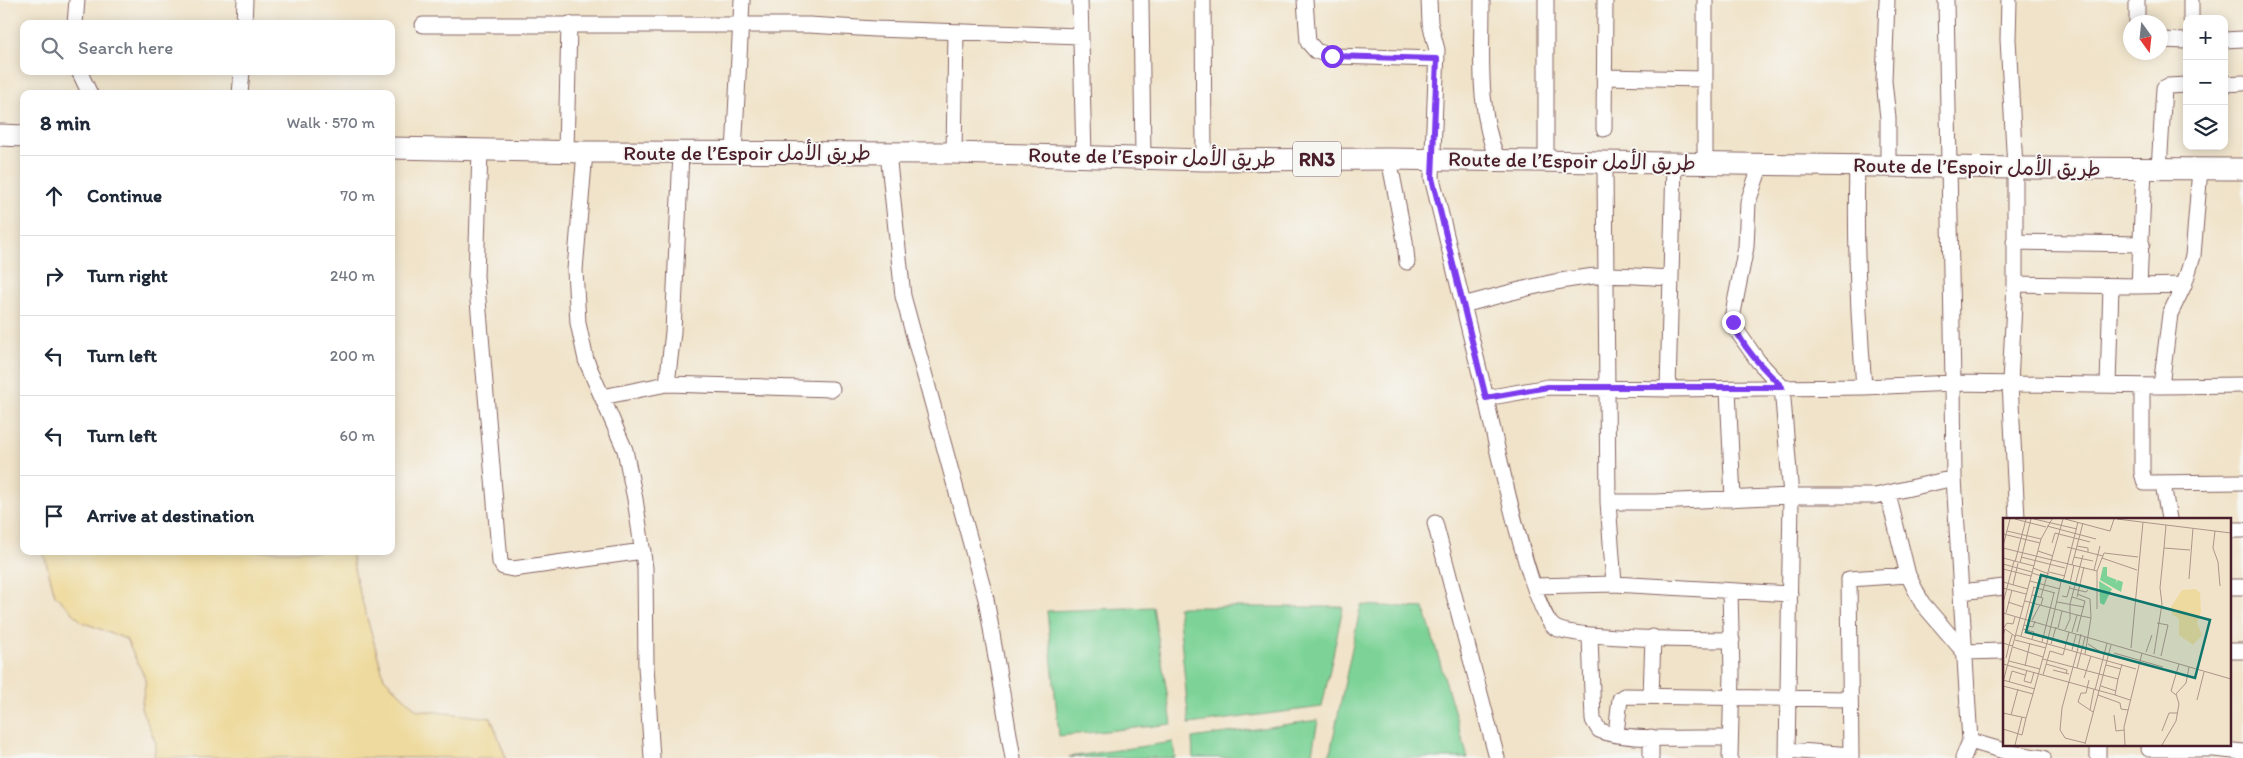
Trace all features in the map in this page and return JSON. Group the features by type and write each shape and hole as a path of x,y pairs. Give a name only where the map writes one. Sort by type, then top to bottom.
{"highway":[{"path":"0,135 20,136"},
{"name":"Route de l’Espoir طريق الأمل","path":"395,148 681,153 954,153 1204,160 1389,159 2015,168 2243,169"}],"street":[{"path":"75,20 77,0"},
{"path":"244,20 245,0"},
{"path":"734,153 742,0"},
{"path":"1080,0 1084,157"},
{"path":"1141,0 1143,158"},
{"path":"1203,0 1204,160"},
{"path":"1305,0 1308,42 1316,51 1332,56 1437,59"},
{"path":"1429,0 1430,23 1437,44 1431,160 1434,188 1508,495 1534,586 1545,615 1553,626 1559,630 1590,636 1732,640"},
{"path":"1482,0 1482,95 1489,136 1498,161"},
{"path":"1546,0 1546,162"},
{"path":"1604,129 1605,0"},
{"path":"1705,0 1705,163"},
{"path":"1887,0 1884,81 1888,118 1888,165"},
{"path":"1946,0 1954,478 1970,741 1963,758"},
{"path":"2009,0 2008,39 2015,168 2015,284 2010,383 2017,518"},
{"path":"2137,0 2137,15"},
{"path":"2191,0 2191,15"},
{"path":"569,24 577,229 575,299 580,338 586,360 625,450 643,551 646,666 652,758"},
{"path":"424,26 809,24 1080,36"},
{"path":"954,153 956,32"},
{"path":"2228,40 2243,39"},
{"path":"2168,40 2183,40"},
{"path":"81,75 88,90"},
{"path":"240,90 242,75"},
{"path":"1604,77 1704,79"},
{"path":"2228,84 2243,83"},
{"path":"2139,286 2142,244 2164,88 2183,85"},
{"path":"480,151 476,276 500,562 503,567 513,570 643,551"},
{"path":"667,384 673,332 681,153"},
{"path":"888,153 903,296 986,599 1012,758"},
{"path":"1389,159 1405,241 1407,262"},
{"path":"1668,389 1674,163"},
{"path":"1761,164 1748,202 1746,247 1732,318 1737,331 1758,361 1782,387 1791,496 1786,696 1787,754 1851,757 1849,579 1908,575"},
{"path":"1857,165 1858,294 1864,387"},
{"path":"2162,386 2170,314 2184,284 2193,256 2200,169"},
{"path":"1606,171 1605,276 1608,502 1614,584"},
{"path":"2014,242 2142,244"},
{"path":"1463,305 1524,289 1586,277 1672,278"},
{"path":"2015,284 2111,286 2184,284"},
{"path":"2108,385 2111,286"},
{"path":"1486,398 1548,387 1728,389 1864,387 1953,383 2142,386 2243,385"},
{"path":"602,397 667,384 721,384 832,389"},
{"path":"2142,386 2143,479 2145,484 2243,482"},
{"path":"1728,389 1733,499"},
{"path":"1608,502 1888,494 1954,478"},
{"path":"2162,484 2168,518"},
{"path":"1888,494 1908,575 1922,603 1964,652"},
{"path":"1435,523 1497,758"},
{"path":"2230,530 2243,530"},
{"path":"1534,586 1614,584 1790,594"},
{"path":"2230,586 2243,587"},
{"path":"1961,592 2003,587"},
{"path":"1730,591 1732,640 1730,758"},
{"path":"1590,636 1594,725 1605,733 1651,737 1730,738"},
{"path":"1651,696 1653,637"},
{"path":"1964,652 2003,651"},
{"path":"2230,652 2243,651"},
{"path":"1616,734 1621,698 1630,695 1732,699 1786,696 1850,698"},
{"path":"1651,737 1651,758"},
{"path":"1970,741 1990,748 2043,758"},
{"path":"2149,750 2214,746 2243,752"}],"green space":[{"path":"1361,605 1424,608 1468,758 1329,758"},
{"path":"1153,607 1172,724 1059,736 1047,611"},
{"path":"1178,607 1343,607 1322,707 1189,724"},
{"path":"1318,720 1311,758 1193,758 1192,738"},
{"path":"1173,742 1175,758 1069,757"}],"sand":[{"path":"44,555 352,555 357,583 384,678 417,710 491,718 506,758 154,758 156,743 141,708 146,680 126,639 82,622 55,595"}],"route":[{"path":"1332,56 1437,59 1431,160 1432,178 1486,398 1548,387 1668,389 1782,387 1758,361 1733,322"}]}
